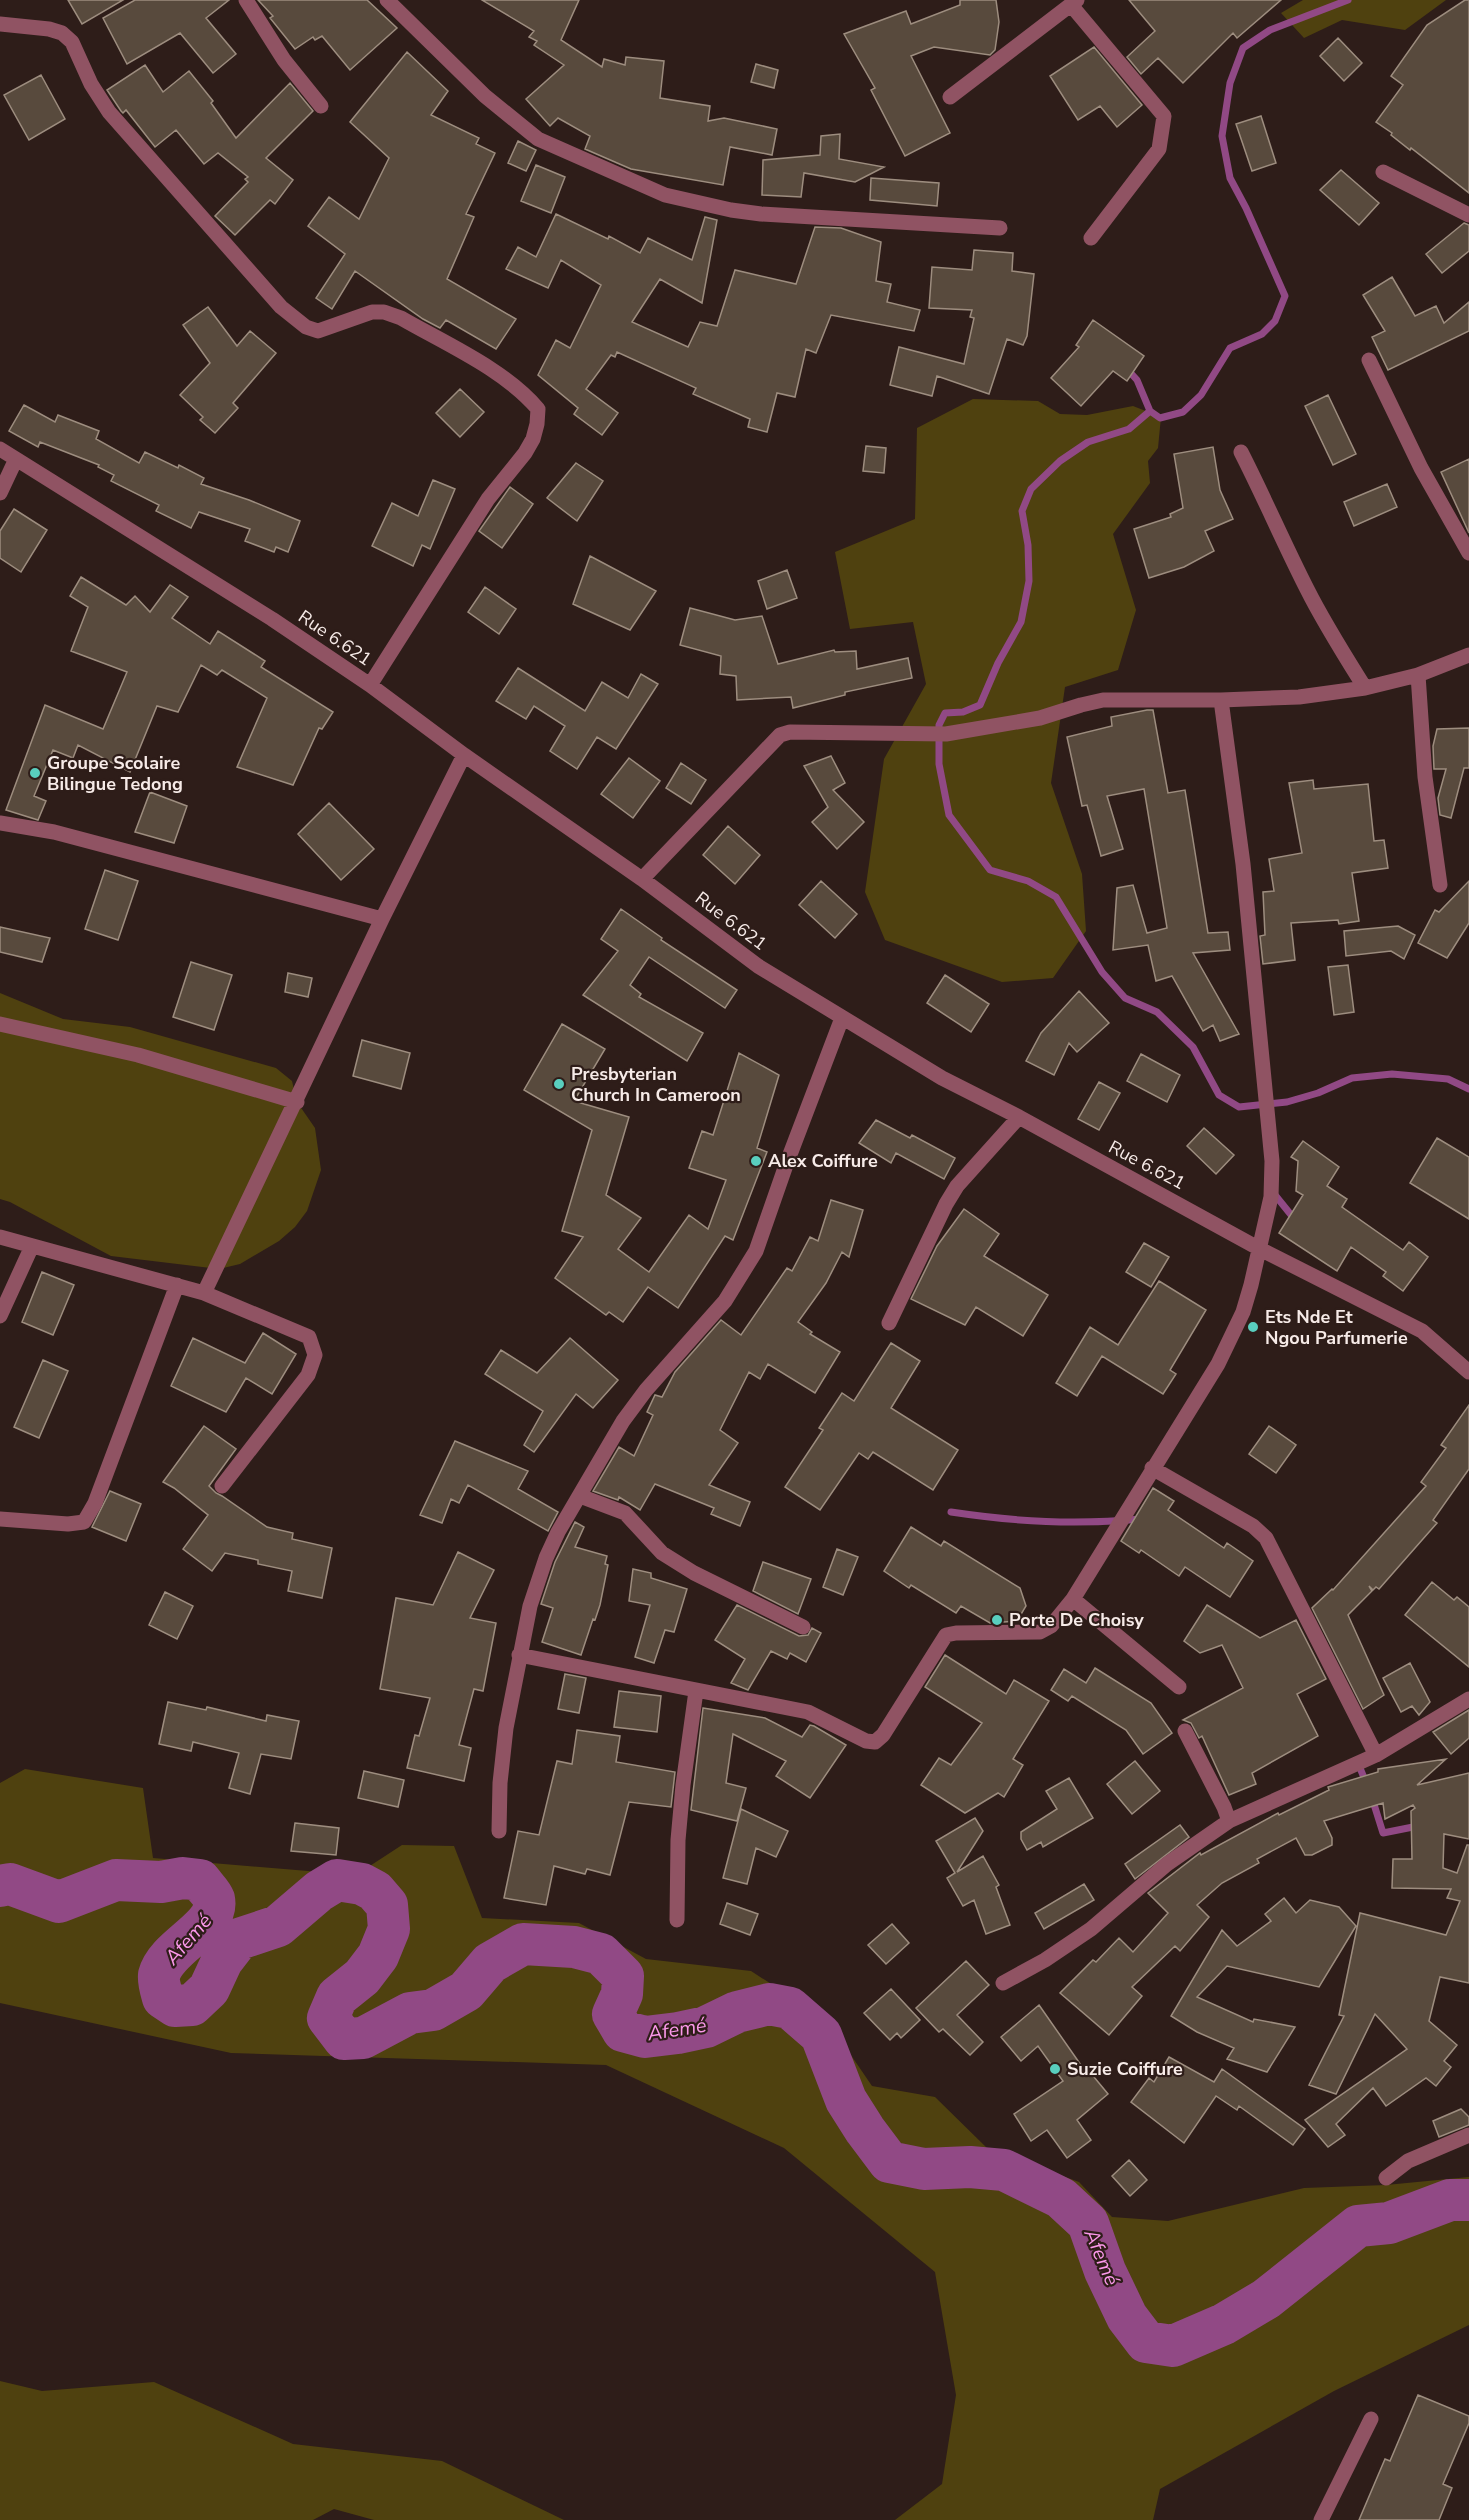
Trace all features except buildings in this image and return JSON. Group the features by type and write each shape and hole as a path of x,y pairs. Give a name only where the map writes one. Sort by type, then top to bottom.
{"street":[{"path":"246,0 284,60 321,106"},
{"path":"387,0 485,96 538,139 665,195 761,214 1000,228"},
{"path":"950,97 1074,2 1164,116 1159,149 1091,238"},
{"path":"0,24 48,29 62,33 72,42 91,84 109,112 280,307 306,327 318,331 372,312 384,312 401,318 497,374 525,394 538,409 535,432 525,453 488,500 370,685"},
{"path":"1383,172 1469,215"},
{"path":"1369,360 1421,468 1469,553"},
{"name":"Rue 6.621","path":"0,449 272,619 370,685 464,755 642,879 758,966 942,1078 1019,1117 1258,1248 1422,1331 1469,1372"},
{"path":"1241,452 1327,628 1365,688"},
{"path":"0,493 16,459"},
{"path":"642,879 780,735 790,732 946,734 1040,718 1103,700 1221,700 1299,697 1365,688 1418,675 1469,655"},
{"path":"1418,675 1425,777 1440,885"},
{"path":"519,1655 808,1712 866,1741 875,1742 883,1735 946,1635 1040,1632 1051,1626 1073,1599 1218,1364 1232,1336 1251,1284 1271,1197 1272,1141 1265,1092 1243,864 1221,700"},
{"path":"204,1293 382,920 464,755"},
{"path":"0,823 54,832 382,920"},
{"path":"499,1831 500,1783 519,1655 530,1606 546,1558 558,1532 629,1413 646,1390 725,1300 756,1251 842,1018"},
{"path":"0,1024 138,1055 297,1102"},
{"path":"890,1323 946,1204 957,1186 1019,1117"},
{"path":"0,1237 204,1293 309,1336 315,1355 308,1375 222,1486"},
{"path":"0,1316 32,1246"},
{"path":"0,1519 68,1524 84,1522 95,1503 177,1285"},
{"path":"1152,1468 1252,1526 1266,1538 1376,1755"},
{"path":"580,1496 625,1513 662,1553 694,1573 803,1628"},
{"path":"1073,1599 1179,1687"},
{"path":"677,1920 680,1818 696,1691"},
{"path":"1003,1983 1045,1960 1091,1929 1167,1864 1229,1821 1376,1755 1469,1699"},
{"path":"1185,1731 1229,1821"},
{"path":"1386,2178 1408,2161 1465,2139"},
{"path":"1321,2520 1371,2419"}],"shaded area":[{"path":"1303,0 1446,0 1405,30 1342,20 1304,38 1281,13"},
{"path":"973,399 1038,401 1060,414 1087,415 1133,406 1161,417 1158,448 1148,461 1150,483 1113,534 1136,610 1118,670 1065,687 1051,783 1082,874 1086,931 1053,978 1002,982 885,940 865,892 884,759 926,684 913,622 850,629 835,552 915,519 917,428"},
{"path":"0,993 63,1019 130,1027 276,1068 292,1081 297,1102 315,1128 321,1170 307,1211 295,1227 279,1241 240,1264 219,1269 111,1256 10,1202 0,1199"},
{"path":"25,1769 143,1788 153,1858 356,1875 402,1845 454,1846 482,1918 579,1923 646,1959 751,1971 827,2020 872,2086 935,2097 988,2149 1079,2182 1112,2217 1168,2221 1304,2188 1386,2185 1469,2177 1469,2325 1334,2391 1160,2489 1153,2520 895,2520 942,2484 956,2395 935,2272 784,2148 606,2065 231,2053 0,2003 0,1783"},
{"path":"0,2381 42,2391 154,2382 293,2444 442,2461 564,2520 374,2520 334,2509 313,2520 0,2520"}],"waterway":[{"path":"1348,0 1270,30 1243,48 1230,83 1222,136 1230,178 1246,208 1285,296 1275,321 1262,334 1230,348 1201,395 1183,412 1160,418 1150,411 1129,429 1088,442 1060,461 1031,489 1022,511 1028,545 1029,581 1021,622 998,663 980,705 963,712 945,713 939,725 939,764 949,815 990,870 1028,881 1056,897 1102,972 1125,998 1157,1012 1193,1047 1219,1095 1239,1107 1287,1102 1318,1093 1352,1078 1392,1074 1448,1079 1469,1089"},
{"path":"1127,369 1137,380 1150,411"},
{"path":"1275,1195 1296,1221"},
{"path":"951,1512 1046,1522 1142,1519"},
{"path":"1360,1768 1367,1785"},
{"path":"1372,1798 1383,1833 1418,1826"},
{"name":"Afemé","path":"0,1886 10,1884 59,1902 116,1880 161,1882 183,1878 200,1880 214,1899 214,1909 201,1928 164,1964 159,1975 163,1998 175,2006 192,2005 209,1989 222,1961 239,1939 278,1926 319,1891 337,1880 362,1884 375,1891 387,1905 389,1929 378,1956 362,1977 337,1997 328,2018 344,2039 363,2038 410,2013 433,2010 466,1991 490,1963 523,1944 574,1947 601,1954 623,1976 622,1994 613,2014 623,2031 645,2037 706,2027 737,2012 769,2004 790,2008 821,2035 846,2100 889,2162 924,2169 970,2167 1004,2170 1061,2198 1088,2223 1105,2271 1127,2317 1146,2342 1173,2346 1224,2324 1266,2299 1358,2226 1389,2223 1450,2200 1469,2200"}],"place":[{"name":"Groupe Scolaire Bilingue Tedong","path":"35,773"},
{"name":"Presbyterian Church In Cameroon","path":"559,1084"},
{"name":"Alex Coiffure","path":"756,1161"},
{"name":"Ets Nde Et Ngou Parfumerie","path":"1253,1327"},
{"name":"Porte De Choisy","path":"997,1620"},
{"name":"Suzie Coiffure","path":"1055,2069"}]}
